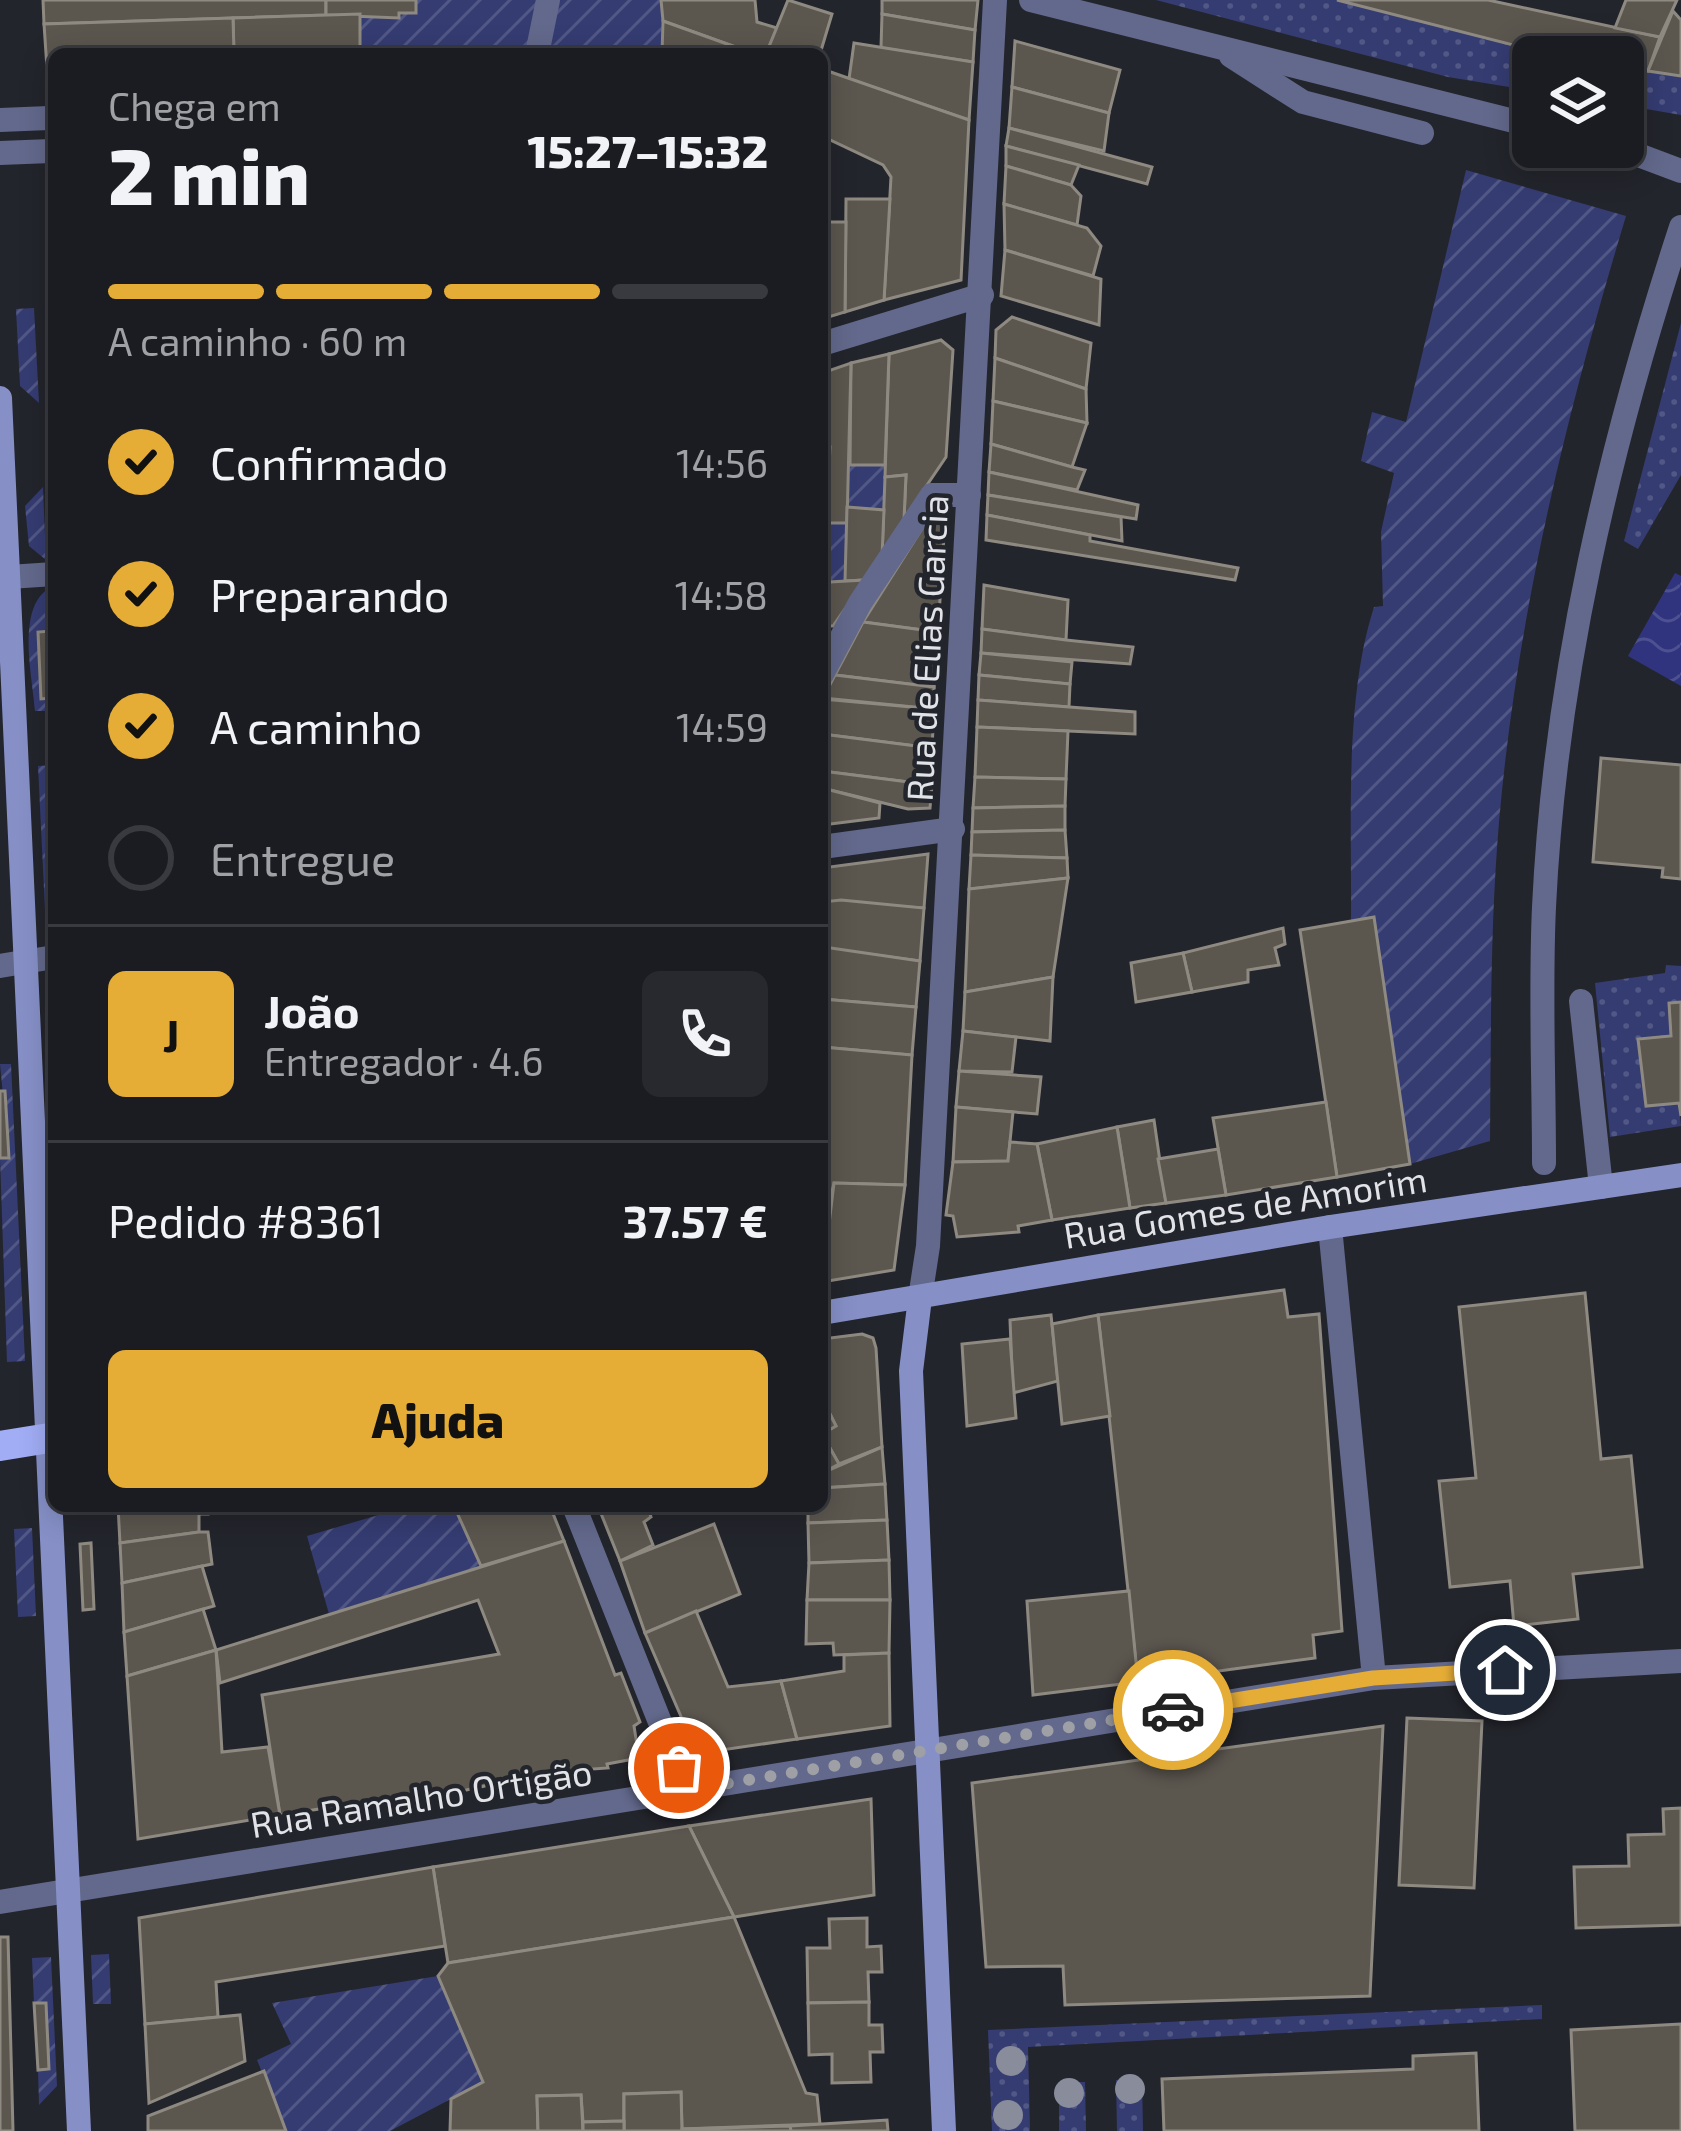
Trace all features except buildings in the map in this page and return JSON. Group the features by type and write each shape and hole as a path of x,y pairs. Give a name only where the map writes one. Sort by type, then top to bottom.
{"main road":[{"path":"0,398 9,577 9,785 26,962 48,1380"},
{"name":"Rua Gomes de Amorim","path":"828,1312 1330,1227 1681,1175"},
{"path":"920,1298 911,1371 944,2131"},
{"path":"0,1447 48,1438"},
{"path":"54,1512 79,2131"}],"street":[{"path":"538,48 548,0"},
{"name":"Rua de Elias Garcia","path":"920,1298 928,1246 953,829 995,0"},
{"path":"1031,0 1512,121"},
{"path":"1213,48 1251,65 1304,102 1422,133"},
{"path":"0,121 48,118"},
{"path":"0,153 48,151"},
{"path":"1644,158 1681,172"},
{"path":"1544,1163 1544,906 1573,642 1636,366 1681,227"},
{"path":"828,342 982,295"},
{"path":"828,663 860,603 932,495 969,495"},
{"path":"9,577 48,574"},
{"path":"828,846 953,829"},
{"path":"0,966 48,958"},
{"path":"1581,1000 1601,1187"},
{"path":"1330,1227 1373,1678"},
{"path":"576,1512 687,1790"},
{"name":"Rua Ramalho Ortigão","path":"0,1902 1373,1678 1681,1660"}],"shaded area":[{"path":"416,0 661,0 662,48 360,48 360,14 398,18"},
{"path":"1156,0 1337,0 1512,43 1512,88 1448,77"},
{"path":"1644,70 1681,76 1681,115 1644,109"},
{"path":"1466,170 1626,216 1564,441 1518,668 1496,862 1490,1141 1410,1164 1374,917 1351,921 1354,721 1364,643 1374,607 1383,606 1381,532 1394,473 1361,461 1372,412 1406,422"},
{"path":"34,308 39,403 20,386 16,309"},
{"path":"1681,323 1681,475 1638,549 1624,541"},
{"path":"850,465 885,465 884,510 847,507"},
{"path":"43,487 46,560 29,546 25,506"},
{"path":"828,522 847,523 845,581 830,583 828,594"},
{"path":"48,589 42,699 48,698 48,711 35,711 30,663 29,628 38,599"},
{"path":"48,765 48,916 45,910 38,766"},
{"path":"1666,965 1681,966 1681,1002 1669,1004 1671,1036 1639,1040 1646,1106 1679,1103 1681,1126 1610,1137 1595,983 1665,973"},
{"path":"0,1064 11,1064 25,1361 7,1362 0,1158 9,1157"},
{"path":"389,1512 457,1512 481,1566 329,1614 307,1536"},
{"path":"32,1528 36,1616 18,1617 14,1529"},
{"path":"109,1954 111,2004 93,2004 91,1955"},
{"path":"51,1957 57,2086 39,2105 38,2070 49,2068 46,2004 34,2003 32,1958"},
{"path":"438,1976 483,2082 390,2131 286,2131 257,2060 291,2044 272,2003"},
{"path":"1542,2005 1542,2019 1028,2047 1030,2131 992,2131 988,2030"},
{"path":"1142,2079 1143,2131 1117,2131 1116,2080"},
{"path":"1059,2082 1085,2082 1086,2131 1059,2131"}],"water":[{"path":"1675,573 1681,576 1681,686 1628,656"}],"way so far":[{"path":"679,1768 687,1790 1173,1710"}],"route":[{"path":"1173,1710 1373,1678 1505,1670"}]}
